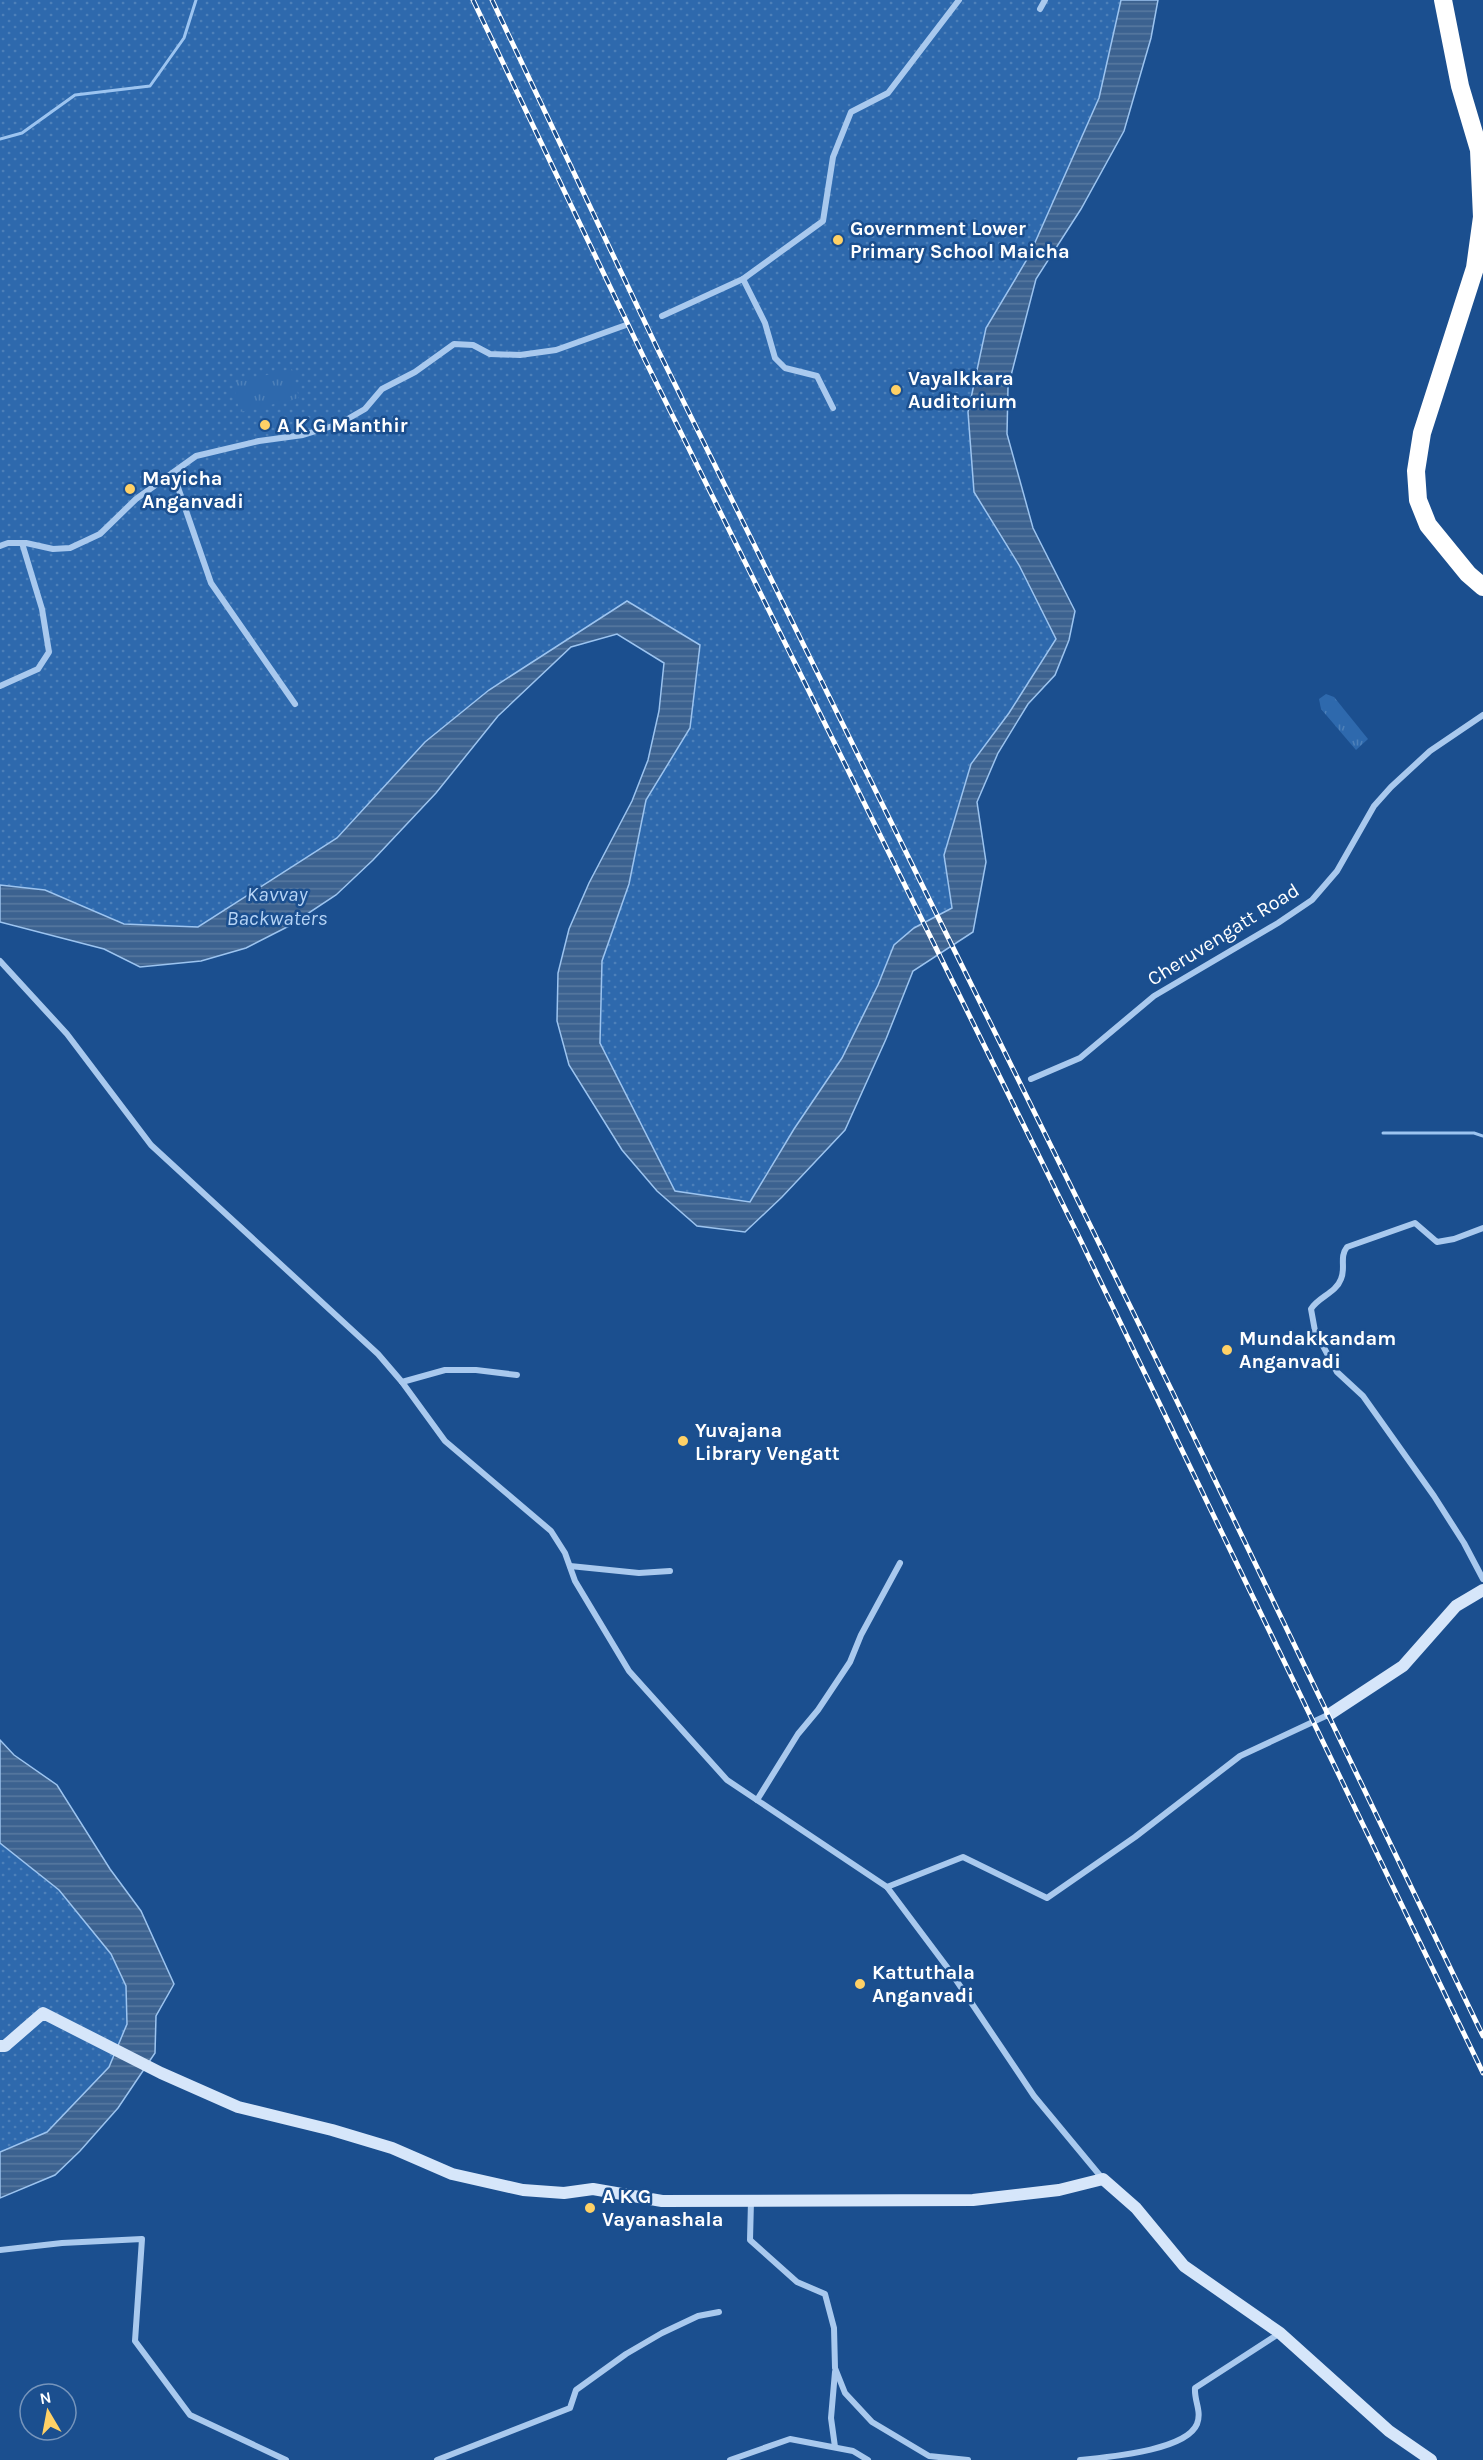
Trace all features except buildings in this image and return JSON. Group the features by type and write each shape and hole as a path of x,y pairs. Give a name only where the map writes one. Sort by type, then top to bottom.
{"highway":[{"path":"1443,0 1460,86 1479,150 1482,218 1475,268 1422,433 1416,471 1418,500 1428,525 1468,574 1483,587"}],"street":[{"path":"662,316 743,279 823,221 833,157 851,112 888,93 958,0"},
{"path":"1040,9 1045,0"},
{"path":"743,279 765,323 775,358 785,368 818,376 832,408"},
{"path":"0,546 8,543 22,543 53,549 70,548 99,534 136,499 196,456 259,441 303,435 339,424 365,408 382,389 415,372 454,344 473,345 490,354 520,355 556,350 626,325"},
{"path":"173,473 211,583 295,704"},
{"path":"0,686 38,669 49,652 42,609 22,543"},
{"name":"Cheruvengatt Road","path":"1031,1079 1080,1058 1154,996 1278,923 1312,900 1337,871 1374,806 1391,787 1430,751 1483,716"},
{"path":"0,961 67,1034 151,1145 378,1354 402,1382 445,1441 550,1531 565,1553 575,1581 629,1671 727,1780 887,1887 950,1971 1034,2096 1103,2179 1136,2208 1184,2266 1280,2333 1389,2431 1431,2460"},
{"path":"1483,1228 1454,1239 1437,1242 1422,1232 1415,1223 1347,1247 1342,1254 1343,1277 1338,1286 1313,1304 1311,1309 1315,1331 1337,1372 1363,1396 1434,1496 1464,1543 1483,1579"},
{"path":"402,1382 445,1370 476,1370 517,1375"},
{"path":"757,1800 798,1734 818,1710 850,1662 861,1635 900,1563"},
{"path":"570,1566 639,1573 670,1571"},
{"path":"887,1887 963,1857 1047,1898 1135,1838 1240,1756 1330,1714 1403,1666 1456,1606 1483,1590"},
{"path":"0,2046 5,2046 43,2013 161,2073 238,2107 332,2130 392,2148 452,2174 523,2190 564,2193 593,2189 662,2201 973,2200 1059,2190 1103,2179"},
{"path":"751,2201 750,2240 797,2282 825,2294 834,2328 835,2368 831,2418 835,2447"},
{"path":"0,2250 62,2242 142,2239 135,2341 190,2415 286,2460"},
{"path":"436,2460 570,2408 576,2390 626,2354 698,2316 719,2312"},
{"path":"1080,2460 1175,2443 1196,2426 1199,2406 1195,2388 1280,2333"},
{"path":"835,2368 845,2393 872,2422 929,2456 968,2460"},
{"path":"730,2460 790,2439 853,2451 868,2460"}],"green space":[{"path":"0,0 1121,0 1099,98 1029,256 986,328 1019,565 1056,639 1009,713 971,764 944,855 952,908 914,928 894,945 878,985 842,1058 794,1129 750,1202 675,1191 600,1043 602,961 629,884 646,800 690,728 700,645 628,601 489,690 425,742 337,838 198,927 124,924 45,890 0,885"},
{"path":"292,369 299,398 240,412 233,383"},
{"path":"1326,694 1334,697 1368,739 1356,750 1321,709 1319,699"},
{"path":"0,1843 59,1890 111,1954 126,1986 127,2024 110,2067 46,2132 0,2152"}],"water":[{"name":"Kavvay Backwaters","path":"1121,0 1158,0 1151,38 1124,131 1081,209 1036,279 1008,387 1007,434 1033,528 1075,611 1069,640 1055,675 1028,704 998,753 977,802 986,862 973,932 913,971 886,1039 845,1130 782,1197 745,1232 697,1226 657,1191 622,1150 569,1065 557,1021 558,973 569,929 589,883 632,801 648,760 659,711 664,663 617,634 571,647 498,716 436,793 373,860 336,895 289,926 246,948 201,961 140,967 104,949 0,922 0,885 45,890 124,924 198,927 337,838 425,742 489,690 627,601 700,645 690,728 646,800 629,884 602,961 600,1043 675,1191 750,1202 794,1129 842,1058 878,985 894,945 914,928 952,908 944,855 971,764 1009,713 1056,639 1019,565 974,492 968,412 986,328 1029,256 1099,98"},
{"path":"0,1740 14,1755 57,1785 110,1869 141,1911 174,1984 156,2016 155,2053 118,2108 55,2175 0,2198 0,2152 47,2132 109,2067 127,2024 126,1986 111,1954 59,1890 0,1843"}],"waterway":[{"path":"0,139 22,133 75,95 150,86 184,38 196,0"},
{"path":"1383,1133 1474,1133 1483,1136"}],"railway":[{"path":"473,0 645,360 1078,1235 1483,2073"},
{"path":"492,0 659,352 1173,1393 1483,2036"}],"place":[{"name":"Government Lower Primary School Maicha","path":"838,240"},
{"name":"Vayalkkara Auditorium","path":"896,390"},
{"name":"A K G Manthir","path":"265,425"},
{"name":"Mayicha Anganvadi","path":"130,489"},
{"name":"Mundakkandam Anganvadi","path":"1227,1350"},
{"name":"Yuvajana Library Vengatt","path":"683,1441"},
{"name":"Kattuthala Anganvadi","path":"860,1984"},
{"name":"A K G Vayanashala","path":"590,2208"}]}
